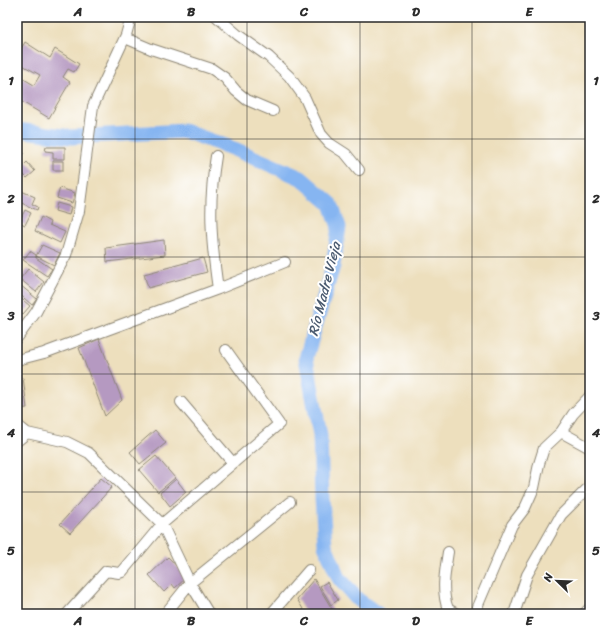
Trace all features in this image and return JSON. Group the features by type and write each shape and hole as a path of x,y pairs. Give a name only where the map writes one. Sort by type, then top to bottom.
{"street":[{"path":"17,338 36,312 66,255 79,211 93,106 125,38 132,17"},
{"path":"218,17 238,35 269,57 289,76 305,98 321,134 329,143 346,154 359,170"},
{"path":"125,38 151,49 212,69 225,78 236,91 247,100 273,111"},
{"path":"216,156 211,191 210,223 212,251 218,289"},
{"path":"17,360 44,353 218,289 285,262"},
{"path":"67,614 106,572 122,572 162,524 279,424 226,350"},
{"path":"477,614 477,607 512,525 525,508 534,488 544,448 561,432 573,414 590,396"},
{"path":"181,402 233,463"},
{"path":"17,425 27,432 67,442 89,453 162,524 190,583 209,614"},
{"path":"17,441 27,432"},
{"path":"561,432 590,448"},
{"path":"514,614 527,575 561,515 590,486"},
{"path":"165,614 190,583 290,502"},
{"path":"448,552 444,580 446,604 448,609 457,614"},
{"path":"271,614 309,570"},
{"path":"584,614 590,608"}],"building":[{"path":"25,42 50,58 55,49 79,64 74,72 68,69 63,77 70,82 49,118 17,99 17,75 34,85 40,75 17,62 17,56"},
{"path":"46,147 65,147 65,159 53,159 53,152 45,151"},
{"path":"20,148 24,154 17,158 17,149"},
{"path":"53,161 63,161 63,170 53,170"},
{"path":"27,162 35,171 27,178 19,170"},
{"path":"60,188 75,193 72,203 57,198"},
{"path":"17,189 35,197 32,204 38,207 37,210 17,201"},
{"path":"57,203 71,207 69,215 55,211"},
{"path":"25,210 31,213 25,225 19,222"},
{"path":"41,217 50,222 49,225 65,232 60,243 35,231"},
{"path":"164,240 165,255 107,262 106,248"},
{"path":"42,245 60,253 54,265 36,256"},
{"path":"30,251 36,255 36,258 52,269 47,276 23,260"},
{"path":"203,258 207,272 148,288 144,274"},
{"path":"28,269 44,282 36,292 20,279"},
{"path":"20,285 37,299 32,305 17,292 17,288"},
{"path":"17,295 30,306 23,314 17,309"},
{"path":"99,339 122,400 105,416 79,348"},
{"path":"23,378 27,408 17,409 17,379"},
{"path":"155,430 166,443 140,464 130,452"},
{"path":"156,456 175,478 158,492 139,470"},
{"path":"101,478 112,487 70,533 60,524"},
{"path":"176,479 186,492 170,506 160,493"},
{"path":"168,557 187,577 175,588 172,584 164,592 149,575"},
{"path":"314,579 335,614 306,614 297,599"},
{"path":"327,582 338,600 331,605 320,586"}],"waterway":[{"name":"Río Madre Vieja","path":"17,130 71,137 184,131 234,149 301,178 331,204 339,227 333,266 306,358 320,435 325,545 339,578 357,599 378,614"}]}
